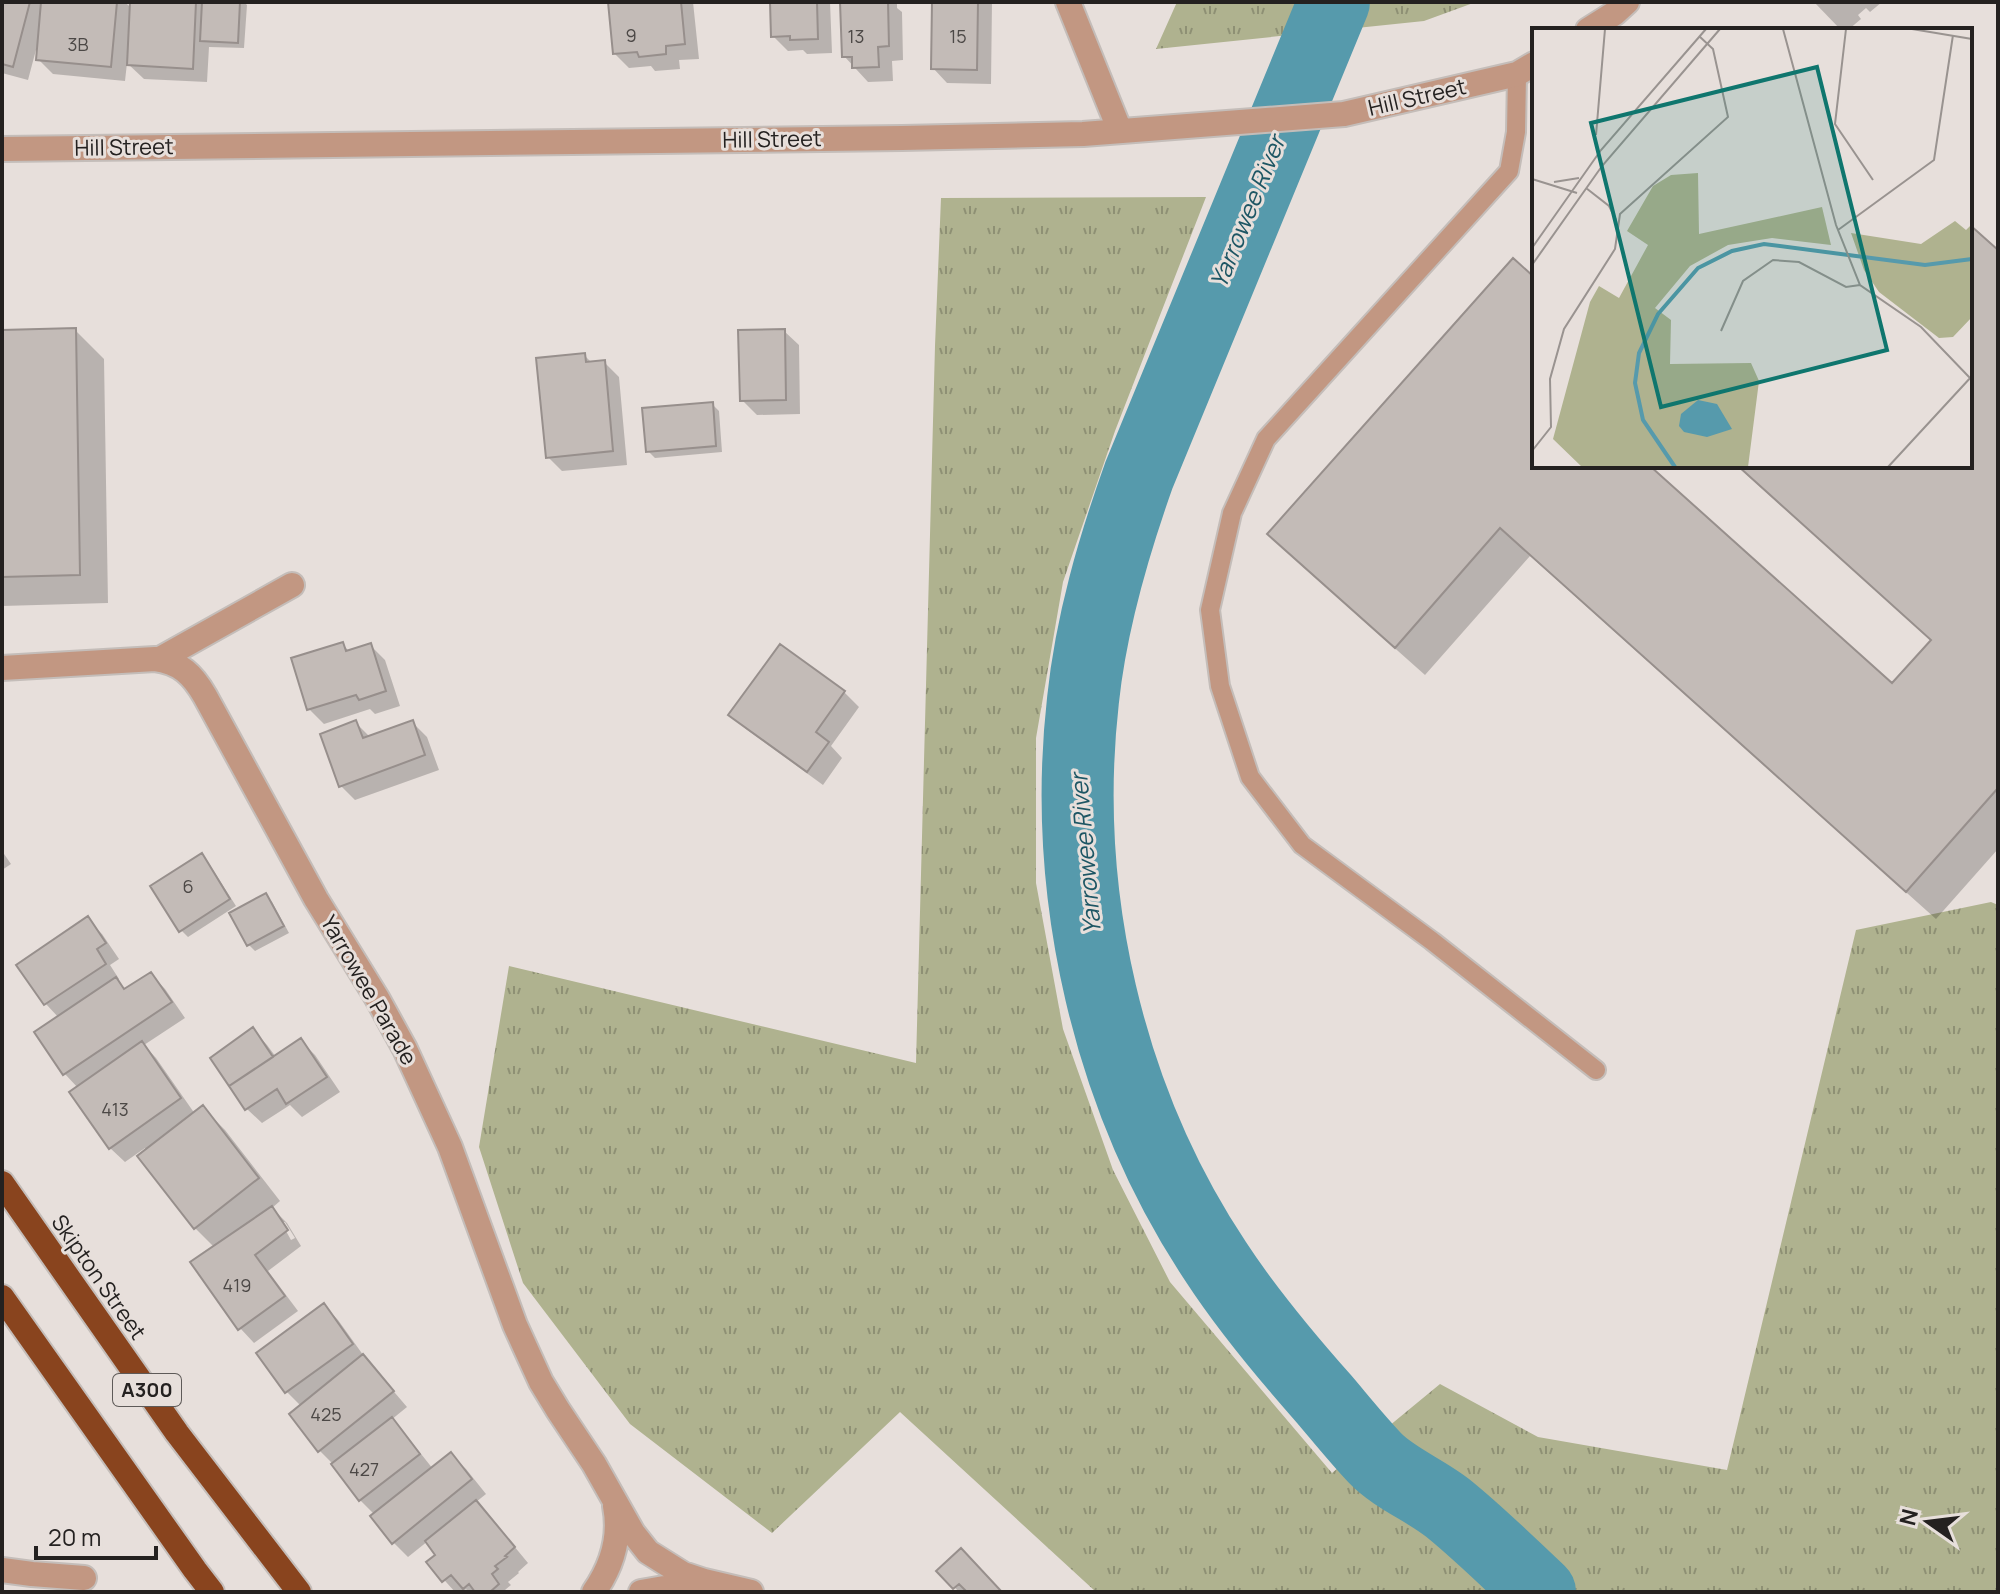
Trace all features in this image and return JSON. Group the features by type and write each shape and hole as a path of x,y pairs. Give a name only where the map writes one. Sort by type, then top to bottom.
{"highway":[{"name":"Skipton Street","path":"2,1183 177,1433 299,1592"},
{"name":"A300","path":"2,1297 212,1592"}],"street":[{"path":"1068,2 1120,131"},
{"path":"1591,28 1627,2"},
{"name":"Hill Street","path":"2,149 902,138 1120,131 1344,114 1526,69"},
{"path":"2,668 160,659 292,585"},
{"name":"Yarrowee Parade","path":"160,659 185,669 199,685 316,899 398,1036 450,1147 502,1293 529,1357 633,1533 648,1552 683,1574 744,1590"},
{"name":"Yarrowee Parade","path":"594,1592 609,1566 616,1543 616,1514 608,1489"},
{"path":"2,1570 84,1578"},
{"name":"Yarrowee Parade","path":"641,1592 698,1586 744,1590"}],"lane":[{"path":"1526,69 1509,171 1266,439 1232,513 1210,610 1220,686 1250,777 1302,845 1432,941 1596,1070"}],"green space":[{"path":"1177,2 1476,2 1424,21 1156,49"},
{"path":"1206,197 1115,431 1063,582 1036,738 1036,883 1063,1029 1113,1170 1170,1282 1332,1473 1440,1384 1538,1437 1727,1470 1856,930 1991,902 1998,905 1998,1592 1096,1592 900,1412 772,1533 630,1424 523,1283 479,1147 509,966 916,1063 941,198"}],"building":[{"path":"2,2 30,2 13,67 2,64"},
{"path":"41,2 117,2 111,67 36,60"},
{"path":"130,2 196,2 193,69 127,65"},
{"path":"202,2 240,2 238,43 200,41"},
{"path":"608,2 681,2 685,44 666,46 666,54 639,57 637,52 613,54"},
{"path":"770,2 817,2 818,39 771,37"},
{"path":"840,2 888,2 889,46 878,47 879,67 852,68 852,57 842,57"},
{"path":"932,2 978,2 977,70 931,69"},
{"path":"1972,227 1998,250 1998,788 1906,892 1500,528 1395,648 1267,534 1513,258 1532,275 1532,468 1652,468 1892,683 1931,640 1740,468 1972,468"},
{"path":"76,328 80,575 2,577 2,330"},
{"path":"785,329 786,400 740,401 738,330"},
{"path":"585,353 586,362 605,360 613,451 546,458 536,358"},
{"path":"713,402 716,446 646,452 642,408"},
{"path":"343,642 346,651 371,643 386,691 359,700 356,695 307,710 291,658"},
{"path":"780,644 845,691 816,732 829,742 807,772 728,715"},
{"path":"356,720 363,738 413,720 425,755 339,787 320,734"},
{"path":"202,853 230,899 179,932 150,886"},
{"path":"266,893 284,926 247,946 229,913"},
{"path":"88,916 106,943 97,949 106,964 44,1005 16,965"},
{"path":"151,972 172,1002 63,1075 34,1032 116,977 124,989"},
{"path":"253,1027 273,1057 229,1086 210,1058"},
{"path":"301,1038 327,1077 286,1104 277,1089 245,1110 229,1086"},
{"path":"142,1041 181,1098 109,1149 69,1092"},
{"path":"203,1105 259,1178 194,1229 137,1156"},
{"path":"272,1206 288,1230 255,1255 285,1296 238,1330 190,1262"},
{"path":"324,1303 353,1344 285,1393 256,1353"},
{"path":"363,1354 394,1391 318,1452 289,1414"},
{"path":"392,1417 420,1454 359,1501 331,1464"},
{"path":"451,1452 472,1479 392,1544 370,1516"},
{"path":"476,1500 515,1547 495,1566 498,1569 492,1574 499,1584 490,1592 475,1592 469,1584 463,1589 451,1575 442,1582 426,1562 435,1555 425,1541"},
{"path":"961,1548 1002,1592 967,1592 959,1584 953,1589 936,1571"}],"waterway":[{"name":"Yarrowee River","path":"1334,2 1139,475 1104,586 1087,671 1078,773 1079,847 1087,920 1101,993 1121,1064 1147,1133 1178,1199 1228,1280 1281,1349 1375,1458 1391,1472 1449,1509 1540,1592"}]}
